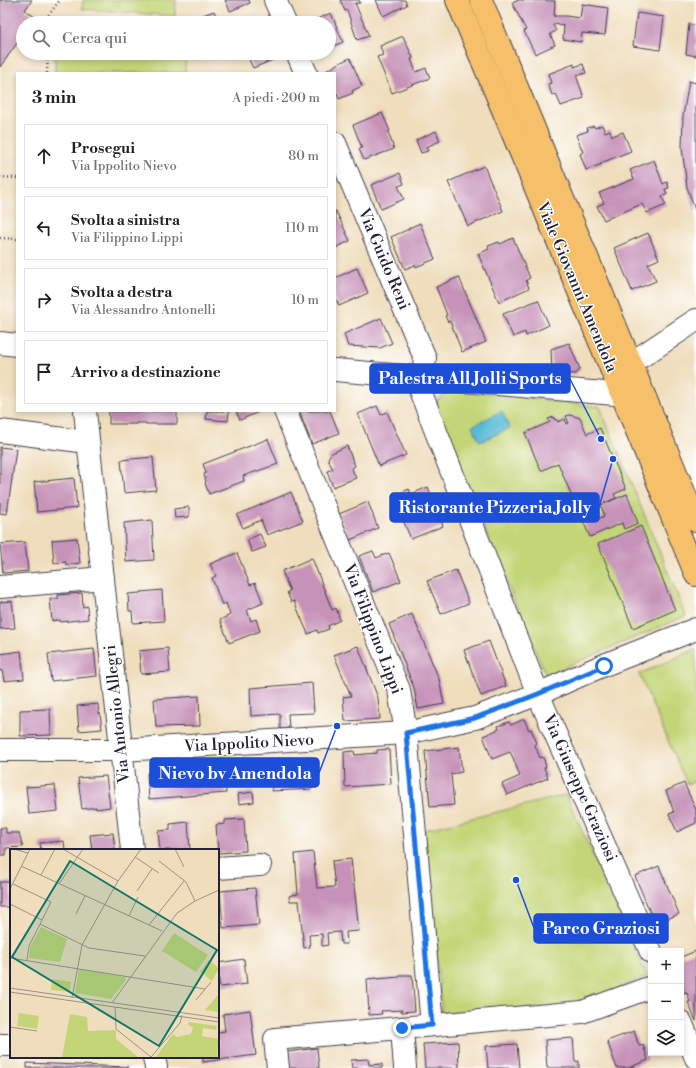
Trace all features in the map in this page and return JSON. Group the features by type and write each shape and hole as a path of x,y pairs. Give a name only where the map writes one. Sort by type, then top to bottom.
{"main road":[{"name":"Viale Giovanni Amendola","path":"457,0 626,381 696,521"},
{"name":"Viale Giovanni Amendola","path":"481,0 626,381 696,575"}],"street":[{"path":"275,0 282,16"},
{"path":"300,60 306,72"},
{"name":"Via Guido Reni","path":"336,145 425,358 423,377"},
{"path":"336,370 423,377 626,381 642,356 696,320"},
{"path":"0,343 16,345"},
{"name":"Via Giuseppe Graziosi","path":"423,377 421,393 538,694 649,948"},
{"name":"Via Antonio Allegri","path":"85,412 132,849"},
{"name":"Via Filippino Lippi","path":"285,412 399,690 406,733 432,1025"},
{"path":"0,431 88,442"},
{"path":"0,587 103,578"},
{"name":"Via Ippolito Nievo","path":"0,750 121,750 406,733 475,718 538,694 696,629"},
{"path":"219,868 260,865"},
{"path":"278,1068 275,1040 582,1012 648,988"},
{"path":"402,1028 405,1068"},
{"path":"684,1029 696,1058"},
{"path":"0,1045 10,1046"},
{"path":"154,1058 156,1068"}],"path":[{"path":"48,16 60,0"},
{"path":"47,72 48,60"},
{"path":"0,177 16,178"},
{"path":"0,238 16,239"}],"green space":[{"path":"83,0 176,0 175,16 82,9"},
{"path":"55,60 186,60 185,72 55,72"},
{"path":"451,388 600,407 686,616 546,675 434,410 437,401"},
{"path":"696,649 696,781 687,784 639,674"},
{"path":"566,795 647,976 583,1004 453,1016 442,1013 424,830"}],"water":[{"path":"502,411 510,428 480,442 472,426"}],"building":[{"path":"0,0 32,0 25,10 34,16 16,16 16,45 0,67"},
{"path":"225,0 249,0 250,3 230,11"},
{"path":"340,0 359,0 360,3 355,3 369,36 357,40 347,10 345,11"},
{"path":"376,0 405,0 407,5 383,16"},
{"path":"519,0 555,1 554,17 566,16 580,18 582,4 608,8 605,35 582,33 581,42 563,39 564,26 558,25 557,23 553,25 556,31 550,34 555,45 535,54 524,31 526,30 512,3"},
{"path":"214,11 216,16 201,16"},
{"path":"331,13 332,16 324,16"},
{"path":"637,13 664,17 660,50 633,46"},
{"path":"689,24 696,25 696,56 686,54"},
{"path":"336,25 343,42 336,45"},
{"path":"403,36 413,58 411,59 416,72 426,68 430,78 392,93 377,57 383,55 380,46"},
{"path":"350,58 362,86 352,91 353,93 339,99 336,94 336,72 326,72 335,65"},
{"path":"249,60 273,60 253,68"},
{"path":"574,64 574,67 583,64 586,73 576,75 584,98 561,106 556,94 552,95 548,84 551,83 548,74"},
{"path":"689,81 696,83 696,213 687,187 682,148 683,116"},
{"path":"382,113 390,131 388,132 394,149 364,160 359,149 362,148 353,125"},
{"path":"602,125 605,132 610,130 612,136 623,132 631,151 586,170 580,154 583,152 576,135 588,131 587,128 594,126 595,128"},
{"path":"436,131 440,141 426,147 428,151 421,153 416,140"},
{"path":"654,160 663,184 667,182 669,188 665,189 667,194 662,197 666,205 647,213 642,204 604,220 597,206 604,203 599,193 634,179 630,170"},
{"path":"484,166 503,211 468,226 448,182"},
{"path":"400,173 404,184 398,186 404,199 381,209 371,185"},
{"path":"336,211 350,241 336,248"},
{"path":"420,223 435,259 416,267 415,265 405,269 391,237"},
{"path":"648,233 659,259 648,264 656,281 632,291 614,248"},
{"path":"513,238 530,278 526,280 529,288 499,302 478,254 489,249 488,246 499,242 500,244"},
{"path":"357,268 368,293 339,306 336,298 336,278"},
{"path":"459,277 486,342 462,352 450,321 448,322 445,316 447,315 436,287"},
{"path":"538,300 549,325 526,336 525,332 513,337 503,314"},
{"path":"381,318 392,343 380,348 348,346 344,334"},
{"path":"569,343 580,369 576,374 552,373 551,349"},
{"path":"377,406 381,415 387,412 406,455 379,466 358,414"},
{"path":"109,412 177,412 177,424 109,424"},
{"path":"207,412 229,412 228,421 206,419"},
{"path":"236,412 259,412 240,420"},
{"path":"299,412 330,412 339,433 312,444"},
{"path":"569,415 580,418 587,434 600,428 626,489 614,494 616,498 579,514 558,463 541,471 525,433 550,422 548,419 554,417 558,422 565,419 567,424 569,423 566,416"},
{"path":"268,439 278,464 243,476 244,481 209,494 205,483 204,474 206,473 203,464"},
{"path":"347,446 355,466 352,469 356,478 333,487 327,471 333,469 328,460 329,456"},
{"path":"0,447 16,449 7,514 0,513"},
{"path":"153,457 156,490 124,493 121,460"},
{"path":"74,478 77,508 37,512 34,482"},
{"path":"428,487 443,526 411,539 400,513 396,495 409,489 411,494"},
{"path":"291,492 303,521 267,535 261,520 243,528 237,515"},
{"path":"627,494 638,523 624,529 622,523 590,537 580,514 593,509 597,519 603,517 604,514 601,505"},
{"path":"368,502 378,528 350,540 339,514"},
{"path":"189,507 189,517 175,518 174,509"},
{"path":"152,520 154,560 126,562 124,523"},
{"path":"641,526 675,610 633,628 598,544"},
{"path":"260,534 266,547 252,552 247,540"},
{"path":"77,538 80,563 66,565 66,562 54,563 52,540"},
{"path":"25,542 28,571 3,573 0,544"},
{"path":"373,551 376,558 389,553 401,581 373,592 359,556"},
{"path":"237,553 250,585 255,583 263,603 247,610 251,621 256,619 260,631 229,643 220,620 230,615 226,603 222,605 212,578 216,576 210,564"},
{"path":"312,558 332,610 336,608 340,620 328,626 329,629 318,633 317,630 308,634 294,601 291,602 287,592 290,591 282,571"},
{"path":"456,570 469,603 441,614 427,581"},
{"path":"162,590 164,621 133,623 132,611 129,611 128,594"},
{"path":"82,593 83,607 87,606 88,619 60,622 60,620 52,621 50,599 58,599 58,595"},
{"path":"12,601 15,628 0,629 0,602"},
{"path":"412,614 439,679 444,704 418,709 414,688 389,624"},
{"path":"489,641 506,686 481,696 464,650"},
{"path":"358,646 378,698 380,719 345,721 343,697 351,696 334,655"},
{"path":"168,648 170,672 141,674 139,651"},
{"path":"94,649 97,676 51,681 48,654"},
{"path":"21,651 24,679 4,681 2,670 0,671 0,654"},
{"path":"312,683 314,713 288,714 289,728 280,729 280,714 251,716 250,688"},
{"path":"199,696 200,726 156,727 154,699"},
{"path":"98,704 102,729 79,731 77,706"},
{"path":"50,709 51,735 20,736 20,710"},
{"path":"524,719 529,730 531,729 537,743 535,745 540,758 543,757 546,767 544,768 548,778 507,795 502,784 520,776 513,758 510,752 492,759 483,736 499,729 498,726 509,722 511,725"},
{"path":"459,747 462,772 451,774 454,805 430,807 425,751"},
{"path":"389,749 391,784 345,787 344,752 354,751 355,755 377,753 377,750"},
{"path":"310,758 312,789 272,791 270,761"},
{"path":"224,767 226,793 149,799 147,773"},
{"path":"106,776 110,807 82,809 78,778"},
{"path":"684,783 696,810 696,823 677,832 669,814 674,812 666,791"},
{"path":"55,785 58,811 29,814 26,787"},
{"path":"253,792 254,802 239,804 238,794"},
{"path":"244,819 246,851 219,853 216,825 225,824 225,820"},
{"path":"188,822 190,849 160,849 158,831 170,830 170,824"},
{"path":"0,828 6,828 6,833 19,833 23,847 6,848 6,855 0,855"},
{"path":"113,833 115,849 92,849 90,835"},
{"path":"64,841 65,849 41,849 40,843"},
{"path":"313,852 317,888 335,887 332,861 351,859 359,931 346,932 347,944 341,944 340,932 327,933 328,945 322,946 322,934 309,935 310,947 304,948 299,901 290,901 289,896 298,894 295,854"},
{"path":"659,866 679,914 655,924 635,876"},
{"path":"0,882 10,882 10,907 0,907"},
{"path":"255,888 259,925 223,928 220,891"},
{"path":"696,951 696,1021 688,1002 690,1002 687,993 685,994 684,991 684,956"},
{"path":"244,959 247,984 220,987 219,963"},
{"path":"400,975 412,975 415,1011 381,1011 382,1014 369,1015 367,979 400,977"},
{"path":"250,1010 256,1055 203,1062 203,1058 219,1058 219,1032 225,1031 223,1014"},
{"path":"634,1031 639,1046 643,1045 648,1060 628,1068 617,1068 607,1041"},
{"path":"573,1038 575,1062 579,1061 579,1068 547,1068 545,1040"},
{"path":"458,1042 459,1068 425,1068 423,1044"},
{"path":"517,1044 519,1068 488,1068 486,1046"},
{"path":"317,1048 319,1068 289,1068 287,1052"},
{"path":"368,1059 369,1065 382,1064 382,1068 352,1068 351,1060"},
{"path":"27,1063 128,1067 128,1068 27,1068"}],"place":[{"name":"Palestra All Jolli Sports","path":"601,439"},
{"name":"Ristorante Pizzeria Jolly","path":"613,459"},
{"name":"Nievo bv Amendola","path":"337,726"},
{"name":"Parco Graziosi","path":"516,880"}],"route":[{"path":"402,1028 432,1025 406,733 475,718 538,694 604,666"}]}
